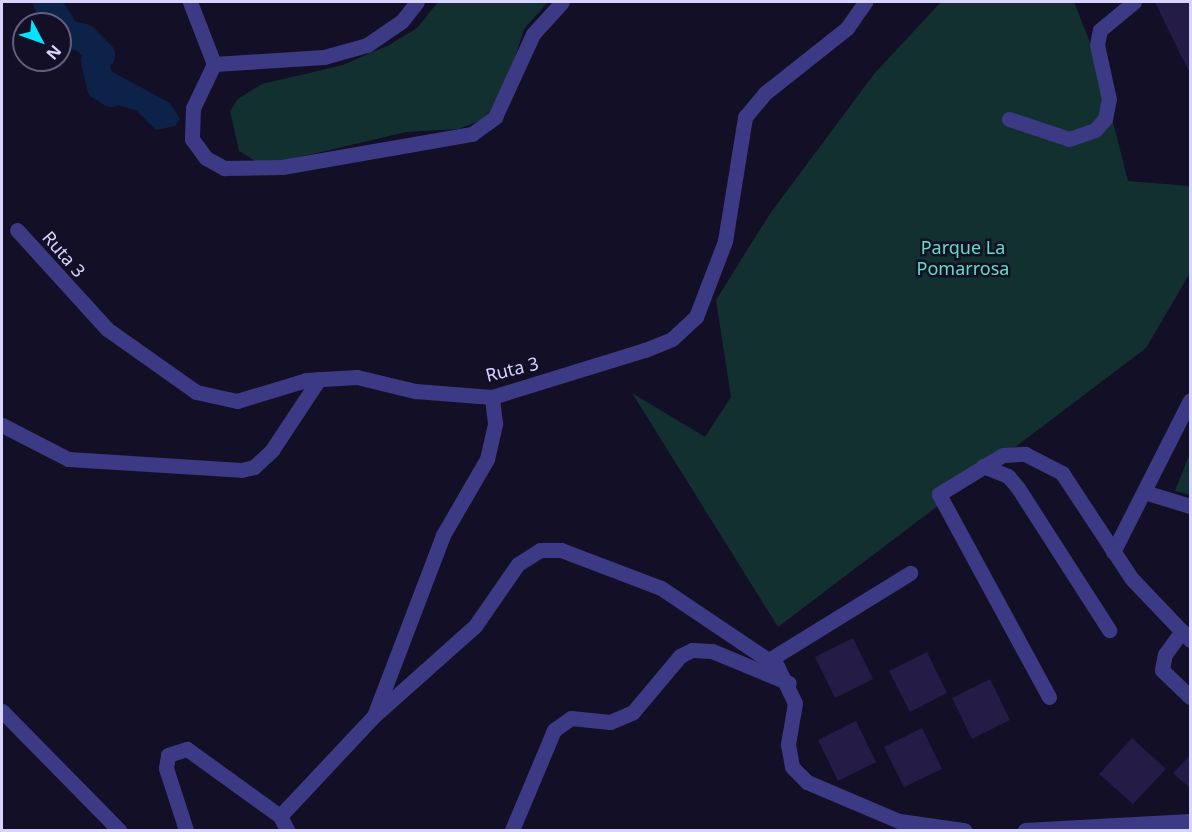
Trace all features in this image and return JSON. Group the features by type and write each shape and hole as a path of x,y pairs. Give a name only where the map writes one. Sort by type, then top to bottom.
{"street":[{"path":"190,2 214,64 193,108 192,139 206,158 224,168 282,166 472,134 495,117 533,34 562,2"},
{"path":"214,64 324,57 367,45 402,21 417,2"},
{"name":"Ruta 3","path":"17,230 107,329 196,392 237,400 319,379 357,377 416,391 492,397 645,350 672,339 696,317 725,241 745,117 765,93 847,28 865,2"},
{"path":"1009,119 1069,139 1095,130 1105,119 1109,99 1096,45 1100,30 1134,2"},
{"path":"2,425 68,459 241,470 255,467 272,450 319,379"},
{"path":"374,716 442,535 487,459 495,423 492,397"},
{"path":"1113,552 1191,400"},
{"path":"1049,697 939,494 1003,455 1025,454 1062,473 1113,552 1186,636 1165,654 1162,670 1191,697"},
{"path":"983,466 1008,476 1018,488 1109,630"},
{"path":"1144,492 1191,506"},
{"path":"279,816 374,716 475,626 518,564 540,550 561,550 661,588 769,660 789,683 795,703 788,744 792,766 807,782 899,821 964,831"},
{"path":"769,660 910,573"},
{"path":"512,831 554,730 571,718 610,722 633,711 680,656 692,650 712,651 789,683"},
{"path":"2,711 119,831"},
{"path":"186,831 166,768 176,749 187,748 279,816 287,831"},
{"path":"1025,831 1191,821"}],"green space":[{"path":"438,2 548,2 524,29 505,90 484,119 459,129 406,132 283,161 255,161 239,151 230,111 238,99 262,84 343,65 389,45 417,28"},
{"name":"Parque La Pomarrosa","path":"941,2 1074,2 1098,63 1128,181 1190,186 1190,273 1146,348 778,627 632,393 705,437 731,397 716,300 769,215 874,74"},
{"path":"1190,453 1190,495 1175,491"}],"water":[{"path":"101,55 107,69 170,103 180,119 175,126 156,130 137,111 99,99 93,68"}],"building":[{"path":"1155,2 1191,2 1191,75 1180,54"},
{"path":"853,638 873,679 835,698 815,657"},
{"path":"927,652 947,693 910,712 889,671"},
{"path":"990,679 1010,720 972,739 952,698"},
{"path":"856,721 876,762 838,781 818,740"},
{"path":"922,728 942,769 904,787 884,747"},
{"path":"1132,738 1166,769 1133,804 1099,774"},
{"path":"1191,754 1191,789 1173,773"}],"waterway":[{"path":"47,2 67,34 84,38 101,55 95,61 101,86 111,93"}]}
